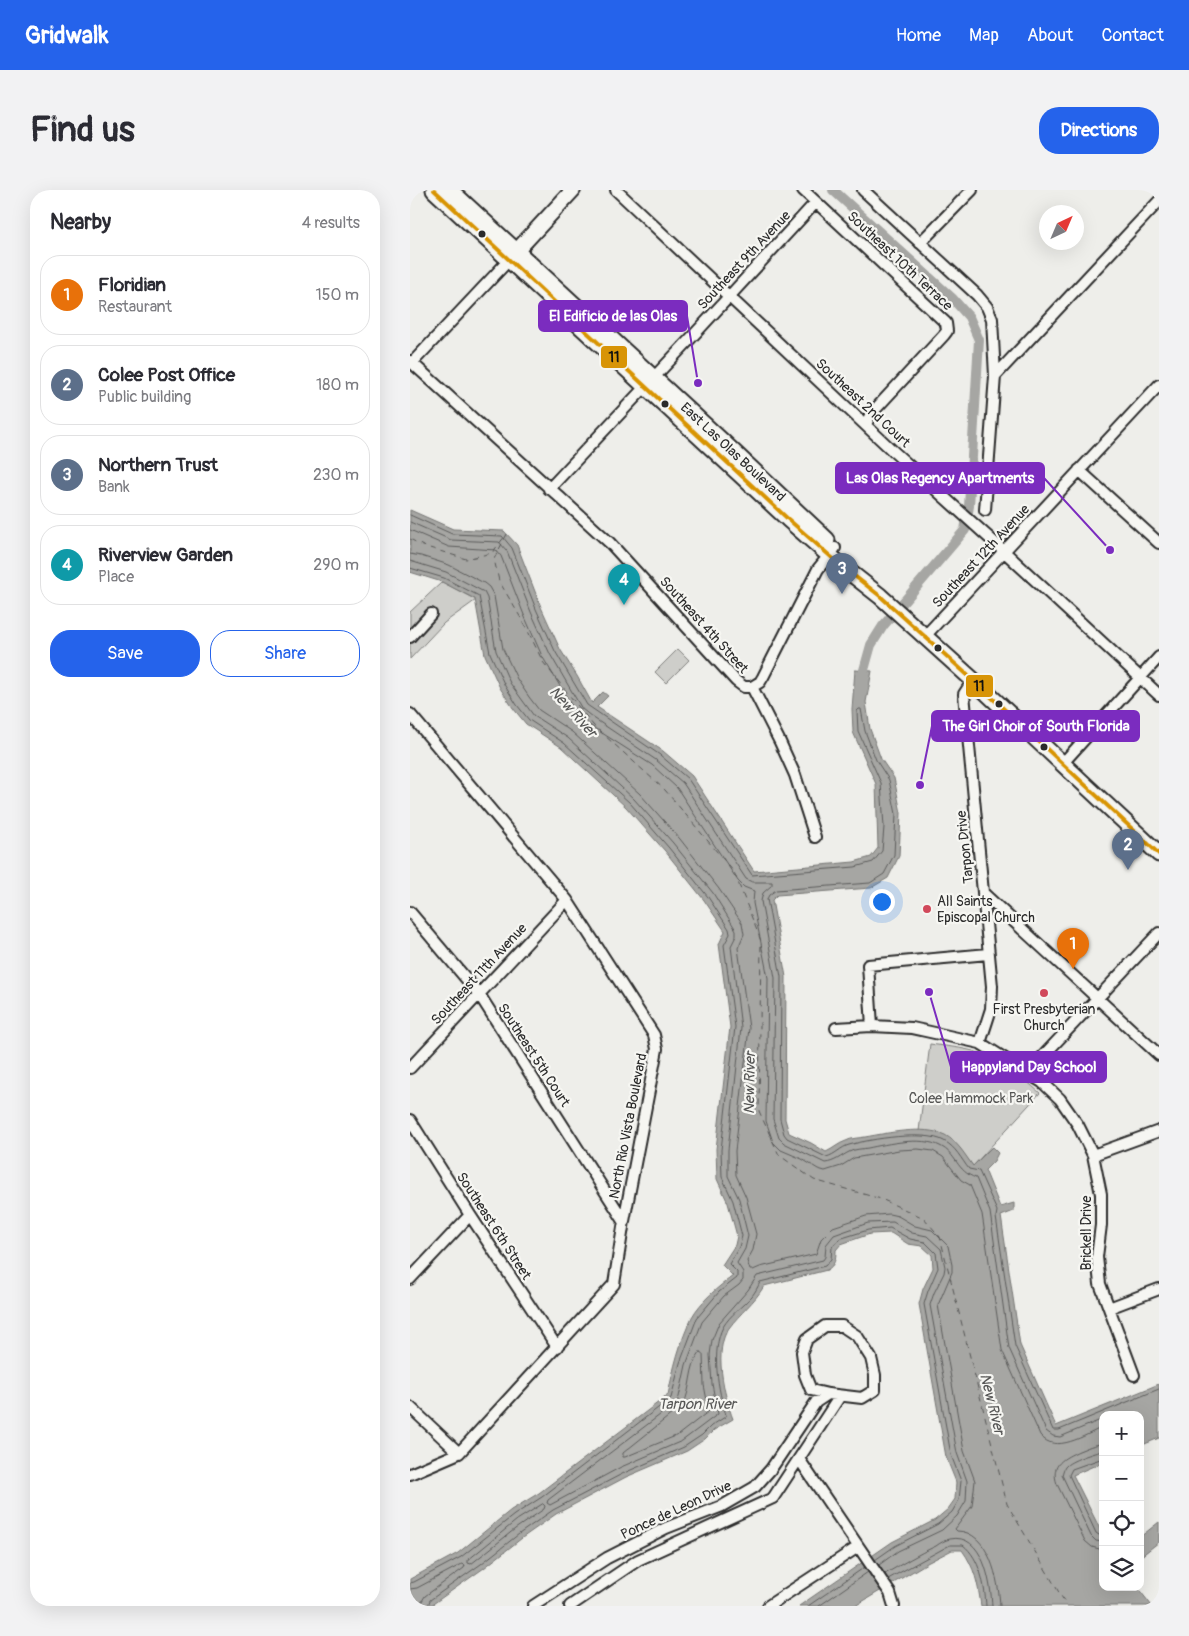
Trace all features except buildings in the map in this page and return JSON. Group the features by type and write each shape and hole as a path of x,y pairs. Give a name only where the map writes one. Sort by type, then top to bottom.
{"main road":[{"name":"East Las Olas Boulevard","path":"434,190 513,255"},
{"name":"East Las Olas Boulevard","path":"450,190 513,255 649,382 788,519 832,551 1159,854"},
{"path":"513,255 573,190"}],"street":[{"name":"Southeast 2nd Court","path":"616,190 866,425 1159,695"},
{"name":"Southeast 10th Terrace","path":"803,190 946,323 947,328 944,335 870,415 866,425"},
{"path":"863,190 977,295 987,307 992,319 995,376 985,510"},
{"path":"920,243 972,190"},
{"path":"995,376 1159,201"},
{"name":"Southeast 9th Avenue","path":"549,489 816,202"},
{"path":"411,362 513,255"},
{"name":"Southeast 4th Street","path":"411,362 610,543 736,681 744,687 752,687 795,775 815,838"},
{"name":"Southeast 12th Avenue","path":"925,636 1159,385"},
{"path":"1079,470 1159,544"},
{"path":"752,687 760,682 763,677 818,569 832,551"},
{"path":"410,637 430,614"},
{"path":"1062,764 1159,657"},
{"name":"Tarpon Drive","path":"973,680 964,694 992,986 991,1009 980,1043"},
{"name":"North Rio Vista Boulevard","path":"410,714 567,900 654,1035 658,1049 624,1221 614,1284 459,1453 410,1474"},
{"path":"983,893 1159,1055"},
{"name":"Southeast 11th Avenue","path":"410,1068 567,900"},
{"name":"Southeast 5th Court","path":"410,912 479,994 624,1221"},
{"path":"1027,1073 1159,933"},
{"path":"872,1026 868,965 988,954"},
{"name":"Brickell Drive","path":"836,1028 872,1026 912,1028 980,1043 1042,1082 1060,1099 1078,1125 1093,1155 1101,1194 1101,1225 1097,1257 1100,1284 1134,1375"},
{"name":"Southeast 6th Street","path":"410,1120 557,1347"},
{"path":"1093,1155 1159,1131"},
{"path":"410,1278 470,1215"},
{"path":"1109,1308 1159,1290"},
{"path":"825,1326 842,1326 857,1336 871,1358 875,1375 875,1390 862,1398 828,1394 811,1390 804,1375 802,1352 808,1339 825,1326"},
{"name":"Ponce de Leon Drive","path":"534,1606 607,1558 666,1528 722,1506 755,1487 771,1469 816,1402 828,1394"},
{"path":"570,1606 638,1560 772,1498 840,1396"},
{"path":"410,1407 459,1453"},
{"path":"799,1459 890,1593 894,1606"},
{"path":"768,1606 861,1552"}],"green space":[{"path":"442,582 476,600 444,623 410,659 410,612"},
{"path":"678,649 689,660 666,683 655,672"},
{"name":"Colee Hammock Park","path":"930,1044 964,1049 998,1061 1040,1093 973,1166 956,1145 945,1137 919,1131"}],"water":[{"path":"410,510 453,529 504,531 517,545 541,607 560,649 592,703 603,692 608,696 597,707 663,751 692,776 754,871 854,862 871,857 878,848 876,784 853,732 852,709 855,670 872,671 866,702 870,729 881,759 894,778 901,813 899,856 888,878 871,888 777,895 772,900 786,977 785,1119 789,1133 826,1152 848,1140 916,1130 936,1132 950,1138 961,1149 973,1166 992,1147 998,1153 994,1161 985,1170 1000,1207 1014,1203 1014,1211 1001,1216 1020,1345 1056,1426 1159,1384 1159,1438 1144,1444 1144,1411 1099,1411 1099,1464 1073,1475 1099,1527 1099,1591 1140,1591 1152,1606 981,1606 977,1583 970,1563 962,1550 952,1550 855,1606 799,1606 892,1542 935,1520 948,1509 955,1499 956,1482 946,1457 919,1304 923,1289 933,1268 932,1255 922,1246 908,1244 891,1233 870,1234 841,1244 836,1250 833,1264 827,1270 764,1286 729,1328 724,1337 721,1360 722,1372 726,1398 733,1419 714,1430 705,1439 687,1451 626,1477 556,1514 430,1606 410,1606 410,1579 458,1553 511,1510 539,1493 668,1395 677,1355 695,1311 716,1289 733,1276 722,1265 735,1245 737,1236 728,1203 717,1179 716,1149 730,1027 719,944 725,931 704,900 665,851 626,807 561,747 526,724 513,708 500,688 485,655 475,599 442,582 410,572"},
{"path":"1159,1522 1159,1542 1144,1554 1144,1546 1144,1534"}],"waterway":[{"path":"833,190 953,299 969,317 979,340 969,506 965,530 883,626 871,645 864,670"}],"ferry route":[{"path":"507,534 494,559 499,581 525,625 543,662 593,725 665,790 734,872 761,941 759,1111 779,1155 814,1180 881,1199 924,1218 940,1237 1007,1504 1067,1606"},
{"path":"410,539 423,546 466,559 492,553 505,536"}],"transit line":[{"name":"11","path":"434,190 788,519 838,563 880,596 1159,854"}],"place":[{"name":"El Edificio de las Olas","path":"698,383"},
{"name":"Las Olas Regency Apartments","path":"1110,550"},
{"name":"Northern Trust","path":"842,594"},
{"name":"Riverview Garden","path":"624,605"},
{"name":"The Girl Choir of South Florida","path":"920,785"},
{"name":"Colee Post Office","path":"1128,870"},
{"name":"All Saints Episcopal Church","path":"927,909"},
{"name":"Floridian","path":"1073,969"},
{"name":"Happyland Day School","path":"929,992"},
{"name":"First Presbyterian Church","path":"1044,993"}],"water label":[{"name":"New River","path":"573,712"},
{"name":"New River","path":"750,1083"},
{"name":"Tarpon River","path":"697,1404"},
{"name":"New River","path":"992,1404"}]}
